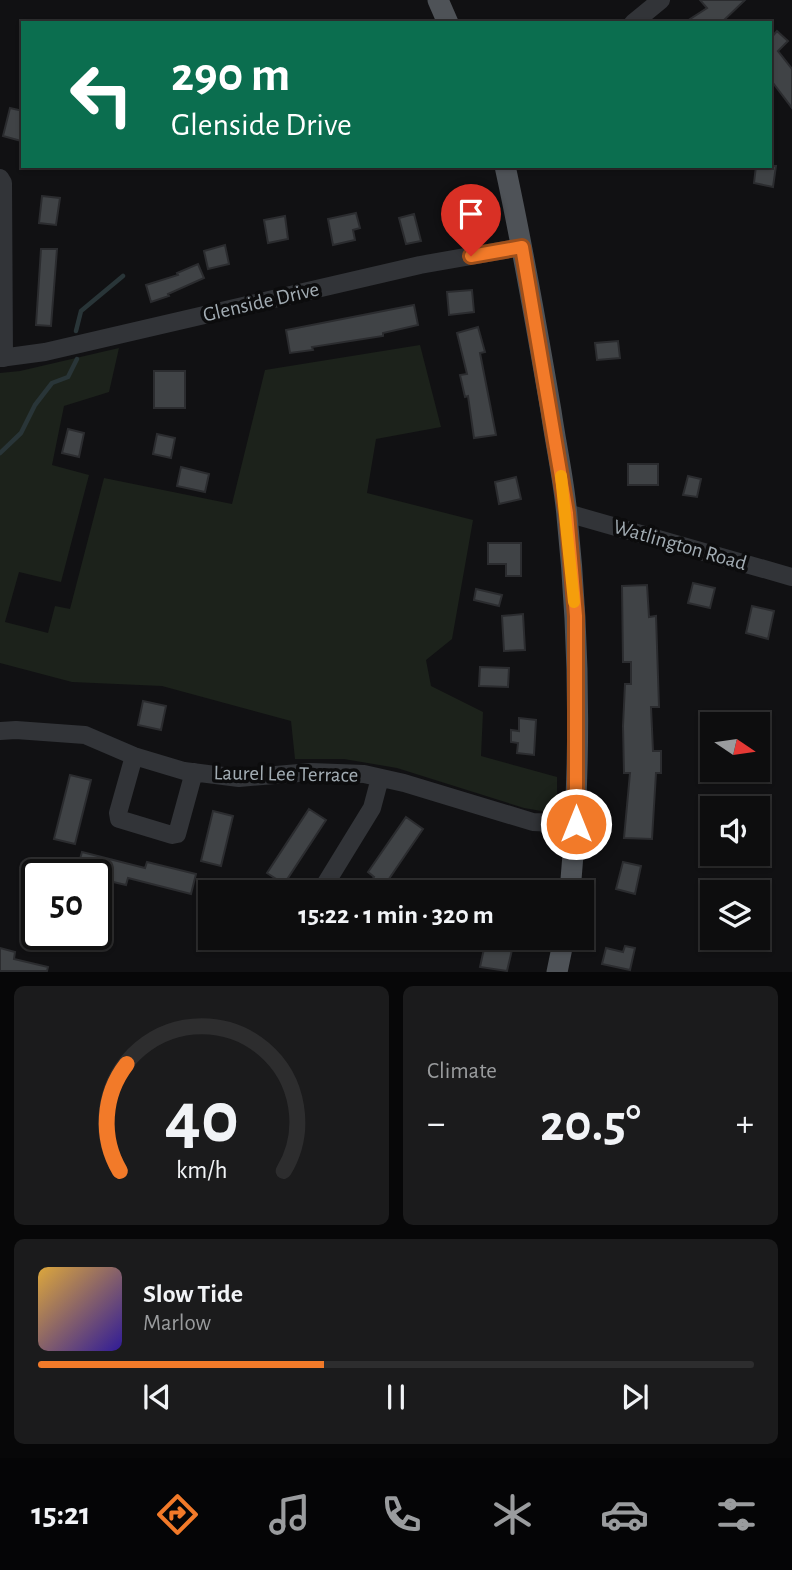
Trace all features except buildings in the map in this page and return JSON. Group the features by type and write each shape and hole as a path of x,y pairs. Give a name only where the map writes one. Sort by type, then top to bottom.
{"main road":[{"path":"438,0 447,21"},
{"path":"505,168 522,247 567,513 576,616 576,824 571,880"},
{"path":"557,971 561,950"}],"street":[{"path":"635,21 661,0"},
{"path":"0,178 4,183 2,358"},
{"name":"Glenside Drive","path":"2,358 45,352 420,265 522,247"},
{"name":"Watlington Road","path":"567,513 792,577"},
{"name":"Laurel Lee Terrace","path":"0,731 85,735 134,756 194,772 239,778 311,772 364,774 533,822 576,824"},
{"path":"134,756 118,813 119,819 172,835 177,834 194,772"},
{"path":"328,880 372,808 380,778"}],"shaded area":[{"path":"420,345 441,427 376,439 367,493 473,520 452,639 426,660 431,686 483,712 481,756 557,777 557,806 547,812 524,808 397,768 344,759 295,759 291,721 162,686 72,682 0,663 0,373 20,371 119,348 109,392 64,406 52,465 89,475 61,582 19,572 5,622 48,633 55,606 70,609 104,478 232,504 265,370"}],"waterway":[{"path":"76,331 81,311 123,276"},
{"path":"0,453 21,433 35,405 52,383 68,377 77,359"}],"slow traffic":[{"path":"561,476 567,513 574,602"}],"route":[{"path":"471,256 522,247 567,513 576,616 576,824"}]}
